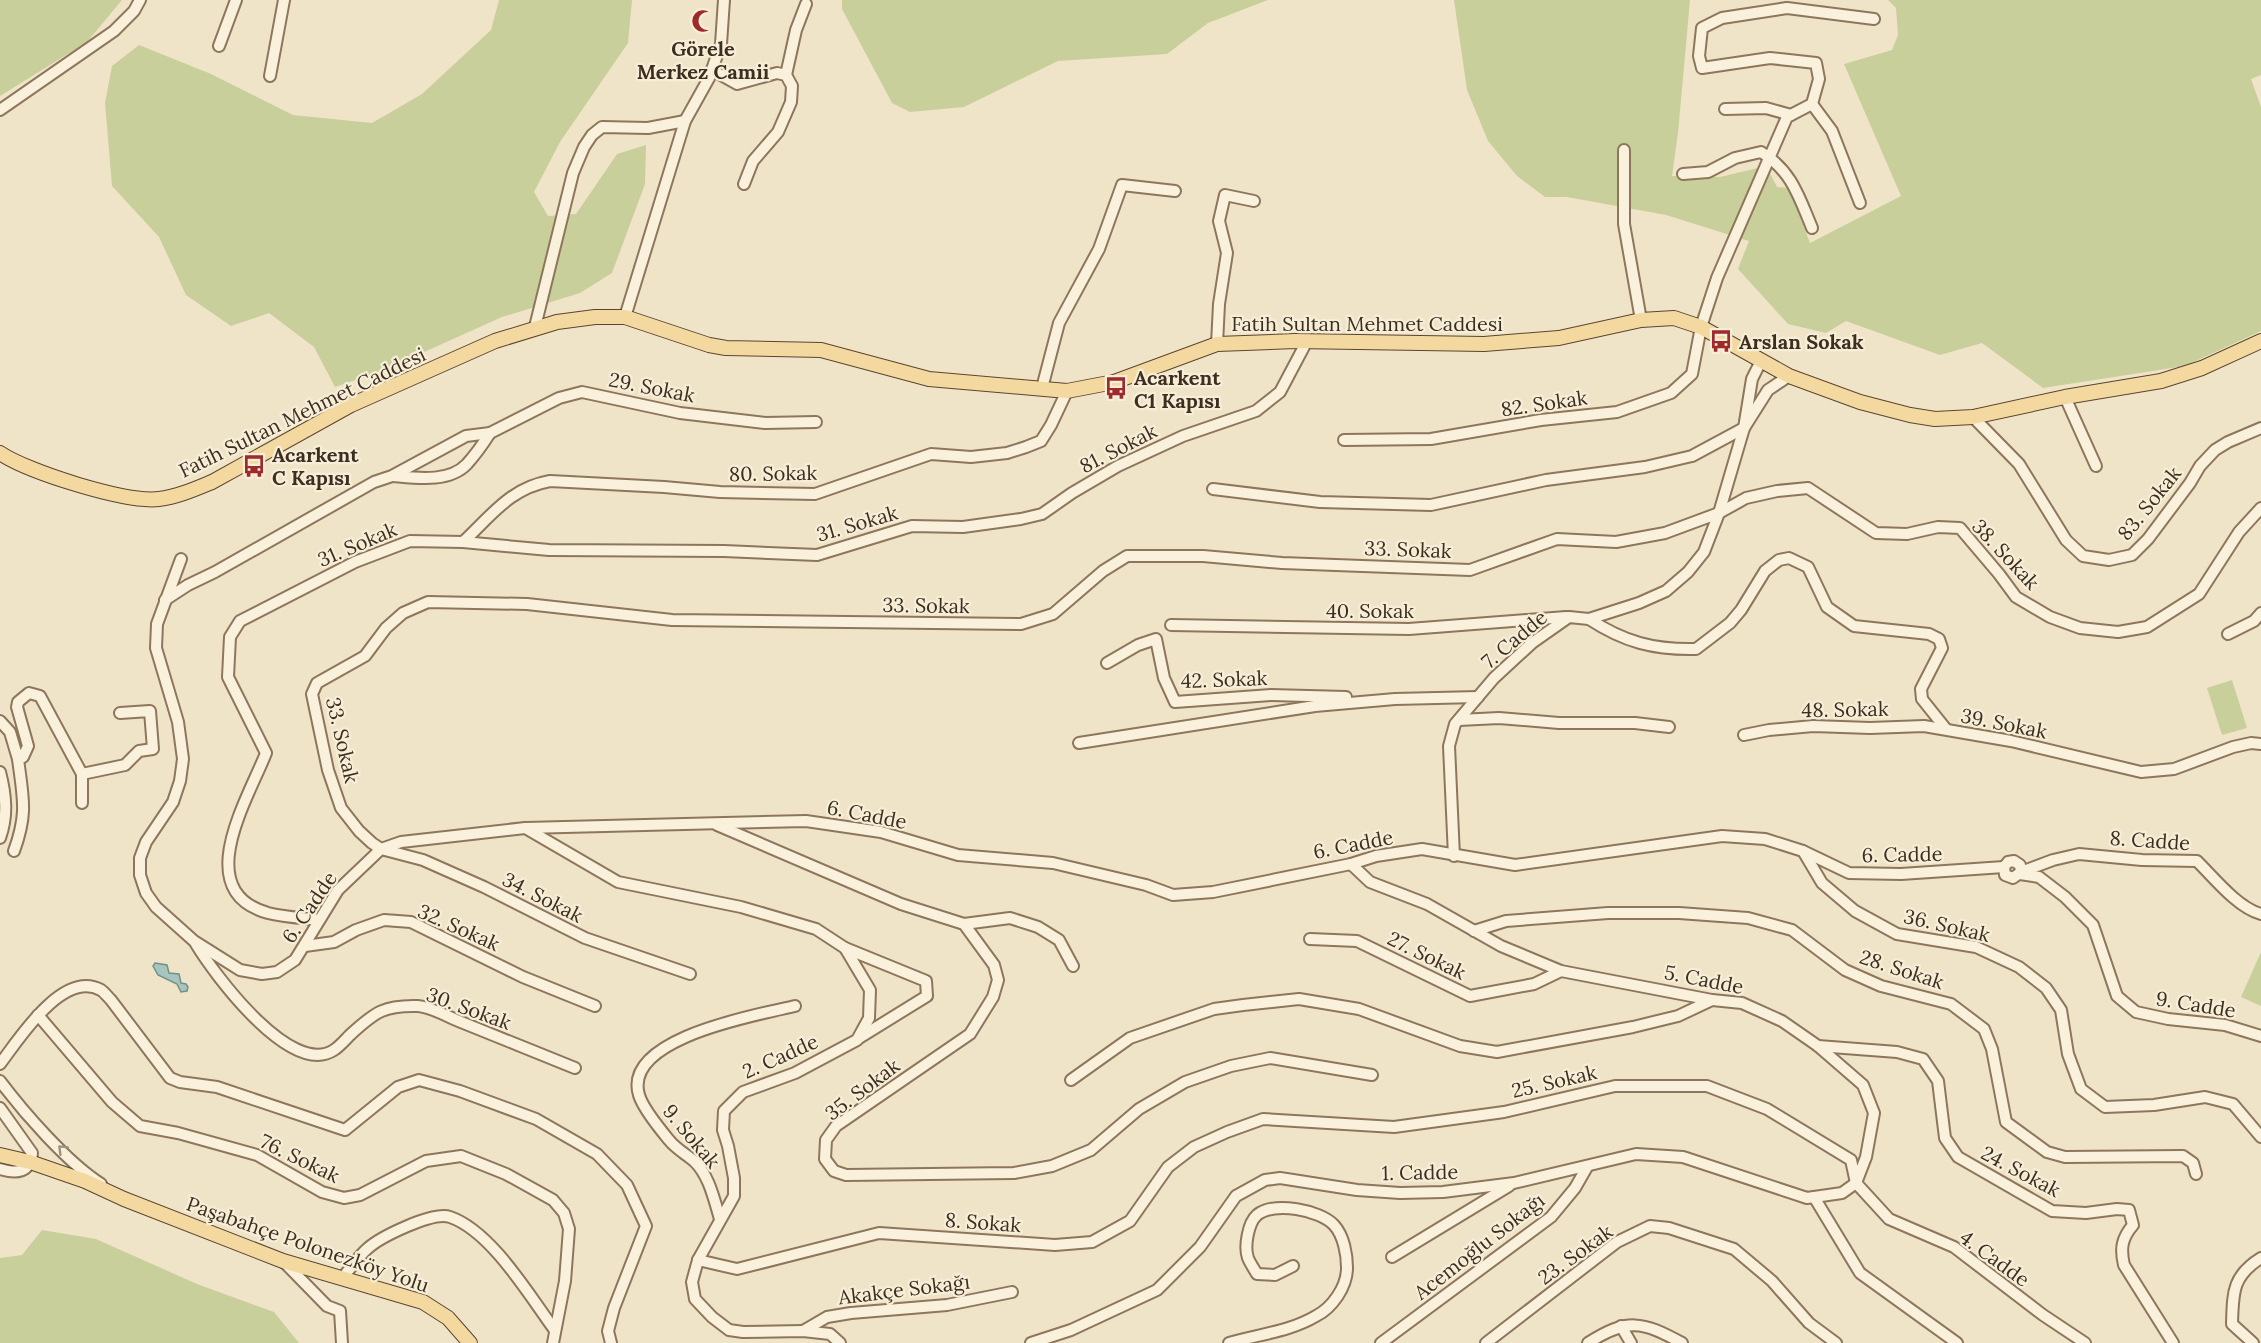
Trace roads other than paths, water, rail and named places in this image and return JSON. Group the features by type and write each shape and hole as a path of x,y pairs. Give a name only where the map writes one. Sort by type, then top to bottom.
{"main road":[{"name":"Fatih Sultan Mehmet Caddesi","path":"0,453 27,469 81,485 142,499 159,499 190,491 212,482 351,405 495,341 535,327 595,317 625,317 709,345 726,348 821,350 929,379 1042,387 1067,391 1114,382 1217,344 1307,341 1449,344 1512,342 1560,338 1641,320 1674,318 1701,327 1789,376 1860,402 1935,419 1973,417 2183,375 2261,341"},
{"path":"0,1155 28,1166"},
{"path":"0,1163 28,1166"},
{"name":"Paşabahçe Polonezköy Yolu","path":"28,1166 82,1188 124,1199 283,1261 423,1302 448,1318 470,1343"}],"street":[{"path":"0,110 114,31 134,11 140,0"},
{"path":"219,46 236,0"},
{"path":"270,76 284,0"},
{"path":"625,317 685,121 711,70 721,44 724,0"},
{"path":"744,184 753,161 778,132 791,102 792,86 786,75 796,30 806,4"},
{"path":"1725,110 1766,108 1791,115 1812,104 1818,79 1816,63 1770,58 1702,68 1699,56 1702,28 1722,18 1787,8 1874,19"},
{"path":"711,70 737,84 777,73 786,75"},
{"path":"1812,104 1832,131 1860,203"},
{"name":"82. Sokak","path":"1344,440 1431,439 1541,420 1617,412 1671,393 1692,374 1701,327 1717,278 1787,117 1791,115"},
{"path":"535,327 573,173 592,135 602,127 648,128 685,121"},
{"path":"1624,150 1624,224 1641,320"},
{"path":"1683,174 1708,172 1735,158 1761,152 1783,167 1798,194 1812,228"},
{"path":"1042,387 1059,323 1099,249 1122,185 1175,191"},
{"path":"1217,344 1219,304 1227,253 1219,221 1225,195 1254,201"},
{"name":"81. Sokak","path":"912,526 963,527 1042,514 1118,466 1183,436 1256,411 1280,392 1307,341"},
{"name":"7. Cadde","path":"1454,856 1449,746 1455,724 1494,678 1532,643 1569,617 1589,619 1640,603 1666,591 1688,572 1704,552 1719,513 1744,428 1752,380 1761,361"},
{"path":"1213,489 1320,502 1431,506 1534,482 1645,467 1692,456 1744,428 1768,390 1789,376"},
{"name":"80. Sokak","path":"463,543 515,492 535,483 550,481 664,486 720,492 815,494 931,454 971,457 1007,453 1041,441 1067,391"},
{"name":"29. Sokak","path":"165,601 188,585 216,572 374,482 392,476 466,436 490,434 560,398 582,392 702,415 765,423 816,422"},
{"path":"2065,397 2096,466"},
{"name":"83. Sokak","path":"1973,417 2019,464 2066,540 2083,556 2109,560 2132,555 2148,539 2200,466 2215,450 2261,428"},
{"name":"29. Sokak","path":"392,476 423,478 448,476 465,466 490,434"},
{"name":"38. Sokak","path":"1719,513 1746,498 1777,491 1808,488 1876,533 1907,534 1938,527 1960,528 2016,597 2050,617 2080,628 2118,632 2147,627 2199,594 2239,532 2261,508"},
{"name":"33. Sokak","path":"381,849 359,831 341,808 328,770 312,694 317,683 365,656 386,628 403,613 428,602 527,604 672,620 1021,624 1053,614 1103,571 1127,556 1203,556 1282,563 1470,570 1557,539 1616,542 1665,533 1719,513"},
{"name":"31. Sokak","path":"319,920 267,913 246,902 232,886 227,868 232,833 266,753 228,677 230,637 240,621 249,615 354,562 410,541 549,550 724,551 817,555 912,526"},
{"name":"39. Sokak","path":"1589,619 1636,643 1654,647 1696,649 1730,623 1765,572 1779,560 1790,558 1808,567 1827,607 1854,626 1929,634 1939,639 1942,648 1921,689 1922,699 1946,729 2012,741 2142,772 2174,769 2233,747 2250,743 2261,744"},
{"name":"6. Cadde","path":"181,559 157,624 156,648 178,722 183,759 180,782 173,802 146,842 140,858 140,875 146,893 156,907 194,941 240,970 262,974 277,972 295,960 338,890 381,849 401,842 525,828 806,821 881,832 958,855 1053,863 1146,885 1173,895 1213,892 1351,864 1376,856 1422,849 1515,865 1722,836 1765,839 1803,851 1849,873 1901,874 2004,867"},
{"path":"2228,634 2254,621 2261,613"},
{"name":"40. Sokak","path":"1171,625 1409,629 1569,617"},
{"name":"42. Sokak","path":"1107,663 1138,645 1156,639 1164,678 1175,702 1271,695 1395,699 1478,697"},
{"path":"18,759 26,755 28,746 17,708 18,702 24,696 34,693 40,696 45,703 82,774 82,803"},
{"name":"42. Sokak","path":"1079,743 1315,706 1395,699"},
{"path":"82,774 125,765 139,751 153,749 150,711 120,713"},
{"path":"1459,720 1499,718 1559,723 1635,723 1669,727"},
{"path":"0,721 10,732 18,759 25,807 23,826 14,851"},
{"name":"48. Sokak","path":"1744,735 1768,730 1813,726 1870,728 1924,726 1946,729"},
{"path":"0,772 6,807 0,838"},
{"path":"711,822 901,904 964,924 1010,918 1038,927 1059,940 1073,966"},
{"path":"525,828 618,882 741,908 816,928 845,948 870,990 869,1018 857,1040"},
{"name":"34. Sokak","path":"381,849 423,860 484,887 585,938 690,974"},
{"name":"36. Sokak","path":"1803,851 1822,883 1855,911 1897,934 1976,947 2019,967 2046,988 2061,1010 2068,1054 2081,1089 2106,1107 2154,1105 2205,1097 2233,1104 2261,1137"},
{"name":"8. Cadde","path":"2020,873 2053,860 2079,854 2142,860 2197,861 2221,886 2251,911 2261,914"},
{"name":"8. Cadde","path":"2014,861 2053,860"},
{"path":"2014,861 2020,865 2020,873 2013,879 2004,873 2004,867 2008,862 2014,861"},
{"name":"5. Cadde","path":"1351,864 1370,882 1427,904 1501,946 1561,971 1712,1000 1742,1003 1782,1021 1818,1046 1863,1085 1874,1113 1866,1158 1856,1183"},
{"name":"9. Cadde","path":"2020,873 2039,877 2065,897 2093,925 2117,996 2136,1012 2168,1019 2225,1025 2261,1036"},
{"name":"28. Sokak","path":"1474,931 1506,921 1608,913 1680,913 1748,918 1792,930 1845,970 1881,986 1951,1004 1984,1029 1992,1049 2006,1122 2047,1152 2065,1157 2183,1156 2193,1163 2196,1174"},
{"name":"32. Sokak","path":"305,946 334,942 384,920 411,922 523,977 595,1006"},
{"name":"35. Sokak","path":"964,924 994,965 998,980 993,998 970,1034 836,1126 826,1140 825,1159 834,1171 846,1175 1014,1173 1052,1166 1091,1150 1139,1109 1185,1082 1231,1066 1269,1058 1372,1076"},
{"name":"27. Sokak","path":"1310,939 1357,941 1470,996 1534,984 1561,971"},
{"name":"30. Sokak","path":"194,941 208,965 254,1018 287,1044 312,1055 326,1054 334,1050 371,1016 387,1008 422,1006 575,1068"},
{"name":"2. Cadde","path":"840,1343 830,1334 803,1331 742,1332 729,1330 694,1299 692,1282 698,1260 734,1196 734,1178 723,1130 724,1111 743,1092 795,1073 857,1040 927,996 926,981 845,948"},
{"path":"0,1064 38,1015 67,990 85,986 101,990 111,1000 170,1078 180,1082 217,1087 345,1130 398,1087 419,1080 460,1091 536,1119 597,1154 627,1185 646,1226 614,1308 608,1331 611,1343"},
{"path":"1071,1080 1130,1038 1214,1008 1299,999 1359,1009 1460,1046 1497,1052 1633,1028 1678,1016 1712,1000"},
{"name":"9. Sokak","path":"720,1219 712,1189 696,1163 671,1143 639,1095 638,1074 648,1058 670,1043 741,1019 795,1006"},
{"name":"76. Sokak","path":"38,1015 112,1102 140,1126 178,1133 257,1155 322,1192 344,1198 360,1195 426,1161 461,1156 506,1174 553,1200 564,1214 569,1229 565,1281 553,1343"},
{"name":"24. Sokak","path":"1818,1046 1897,1052 1923,1059 1938,1081 1945,1138 1958,1157 2052,1211 2086,1213 2117,1209 2129,1210 2133,1225 2125,1234 2121,1250 2124,1265 2173,1343"},
{"path":"0,1081 36,1124 79,1166 93,1179 124,1199"},
{"name":"25. Sokak","path":"1227,1132 1263,1119 1394,1127 1504,1112 1615,1086 1707,1086 1767,1109 1851,1160 1856,1183"},
{"path":"0,1108 32,1153 28,1166 17,1173 0,1169"},
{"name":"8. Sokak","path":"698,1260 737,1269 879,1233 1055,1245 1092,1242 1130,1221 1168,1167 1194,1147 1227,1132"},
{"name":"1. Cadde","path":"1031,1343 1071,1330 1157,1290 1200,1247 1236,1196 1265,1180 1280,1178 1357,1190 1400,1193 1443,1192 1514,1183 1636,1154 1683,1157 1807,1198 1842,1193 1856,1183"},
{"name":"Acemoğlu Sokağı","path":"1381,1343 1551,1217 1575,1188 1587,1167"},
{"path":"1392,1257 1514,1183"},
{"name":"4. Cadde","path":"1856,1183 1889,1219 1953,1247 2043,1315 2085,1343"},
{"path":"1814,1197 1860,1273 1957,1343"},
{"path":"1229,1343 1287,1330 1317,1316 1330,1308 1347,1276 1347,1256 1334,1225 1298,1208 1270,1210 1258,1214 1247,1236 1247,1256 1257,1274 1275,1275 1293,1266"},
{"path":"343,1277 367,1248 413,1222 448,1216 474,1230 497,1252 554,1329"},
{"name":"23. Sokak","path":"1486,1343 1617,1242 1650,1226 1669,1228 1734,1250 1772,1281 1809,1323 1836,1343"},
{"path":"2253,1343 2232,1324 2233,1290 2246,1267 2261,1258"},
{"path":"283,1261 327,1306 340,1311 342,1343"},
{"name":"Akakçe Sokağı","path":"803,1331 827,1317 947,1305 1012,1292"},
{"path":"1588,1343 1609,1330 1629,1324 1655,1328 1682,1343"},
{"path":"1621,1326 1631,1343"},
{"path":"1063,1343 1071,1330"}],"water":[{"path":"155,963 167,965 169,973 179,974 181,983 188,987 187,991 181,992 177,984 158,975 153,966"}],"place":[{"name":"Görele Merkez Camii","path":"703,21"},
{"name":"Arslan Sokak","path":"1721,341"},
{"name":"Acarkent C1 Kapısı","path":"1116,388"},
{"name":"Acarkent C Kapısı","path":"254,466"}]}
